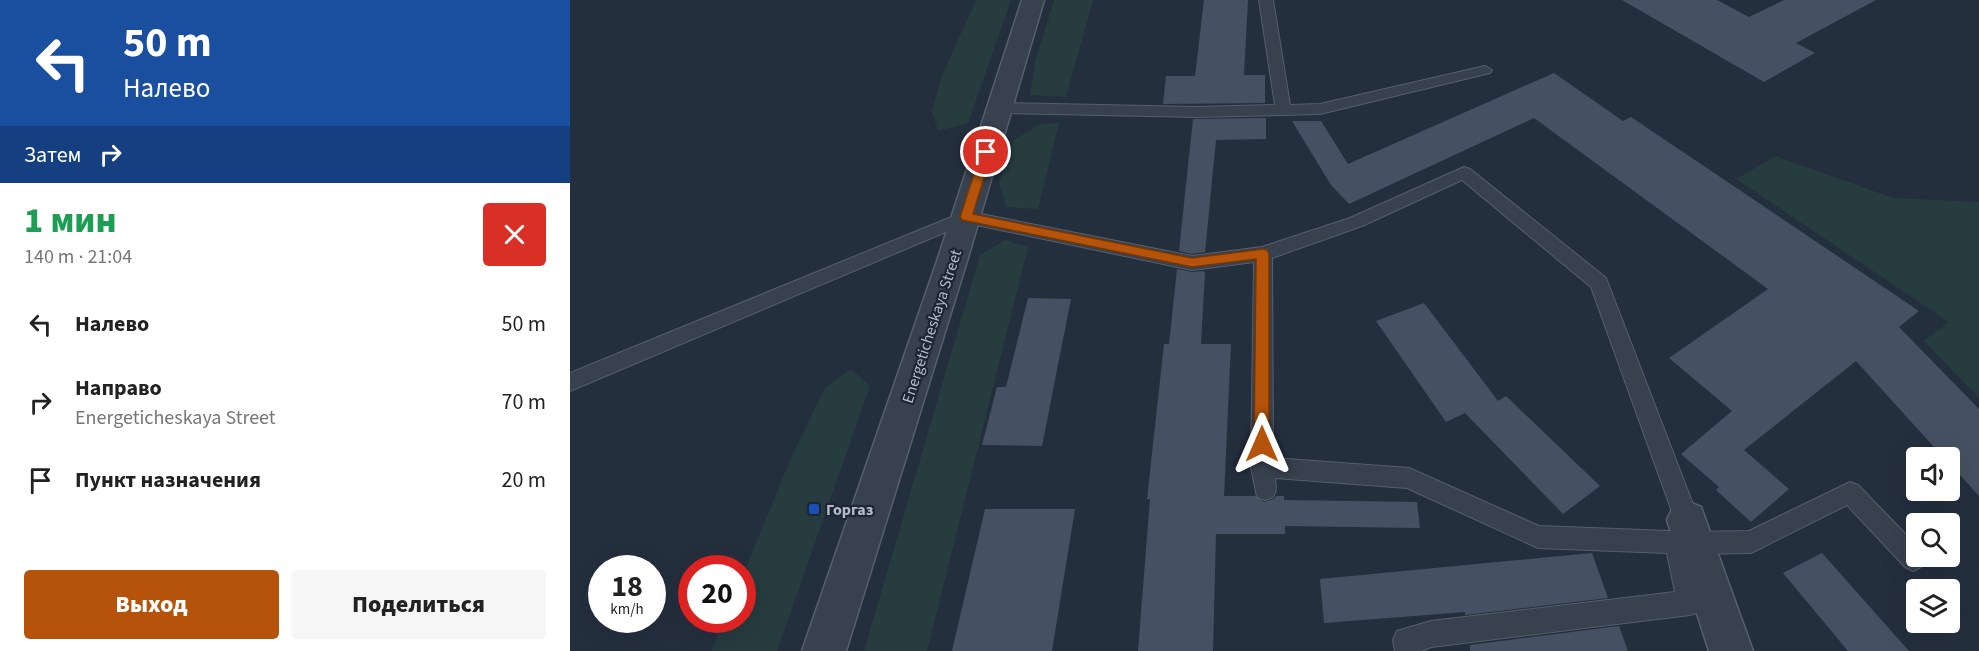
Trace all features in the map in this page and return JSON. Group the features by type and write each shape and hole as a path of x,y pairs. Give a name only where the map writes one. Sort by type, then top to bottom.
{"street":[{"name":"Energeticheskaya Street","path":"825,651 966,217 1033,0"},
{"path":"1686,535 1731,651"}],"lane":[{"path":"1266,0 1283,110"},
{"path":"1000,108 1196,112 1320,110 1485,70"},
{"path":"570,382 966,217 1192,262 1263,254 1356,222 1464,172 1599,283 1686,535 1690,603 1431,634 1406,640 1408,651"},
{"path":"1263,254 1262,467 1265,490"},
{"path":"1262,467 1409,478 1538,537 1686,535 1751,542 1850,492 1906,552"}],"green space":[{"path":"976,0 1011,0 968,123 938,131 932,111 941,78"},
{"path":"1054,0 1093,0 1066,97 1030,95 1035,62"},
{"path":"1059,123 1038,209 1006,207 999,183 1014,140 1040,124"},
{"path":"1776,156 1893,198 1979,202 1979,398 1924,341 1949,322 1736,179"},
{"path":"1005,240 1028,247 927,651 864,651 980,255"},
{"path":"851,369 870,386 777,651 711,651 719,633 756,633 756,555 751,555 791,458 825,388"}],"building":[{"path":"1204,0 1248,0 1244,75 1265,75 1265,103 1163,104 1166,76 1195,76"},
{"path":"1622,0 1717,0 1749,17 1784,0 1876,0 1796,43 1815,53 1764,82"},
{"path":"1554,73 1623,121 1631,117 1919,311 1899,327 1979,409 1979,496 1960,475 1960,447 1934,447 1856,361 1744,450 1789,489 1751,522 1716,490 1719,487 1681,454 1732,411 1669,358 1768,289 1534,118 1349,204 1331,185 1292,121 1321,121 1348,164"},
{"path":"1266,118 1266,139 1216,140 1205,252 1192,254 1179,251 1193,119"},
{"path":"1177,269 1192,272 1204,271 1205,273 1201,344 1231,344 1224,496 1255,496 1264,502 1276,496 1284,496 1284,500 1417,502 1420,528 1285,526 1285,534 1216,534 1213,651 1138,651 1150,499 1147,499 1164,344 1169,344"},
{"path":"1028,298 1071,299 1042,446 982,445 997,387 1006,387"},
{"path":"1424,303 1498,401 1506,396 1600,486 1563,514 1465,413 1446,422 1376,321"},
{"path":"985,509 1075,509 1052,651 952,651"},
{"path":"1592,553 1608,598 1465,615 1465,612 1324,623 1320,579"},
{"path":"1822,553 1909,651 1848,651 1783,573"},
{"path":"1619,626 1628,651 1470,651 1470,645"}],"place":[{"name":"Горгаз","path":"814,509"}],"route":[{"path":"986,152 966,217 1192,262 1263,254 1262,444"}]}
